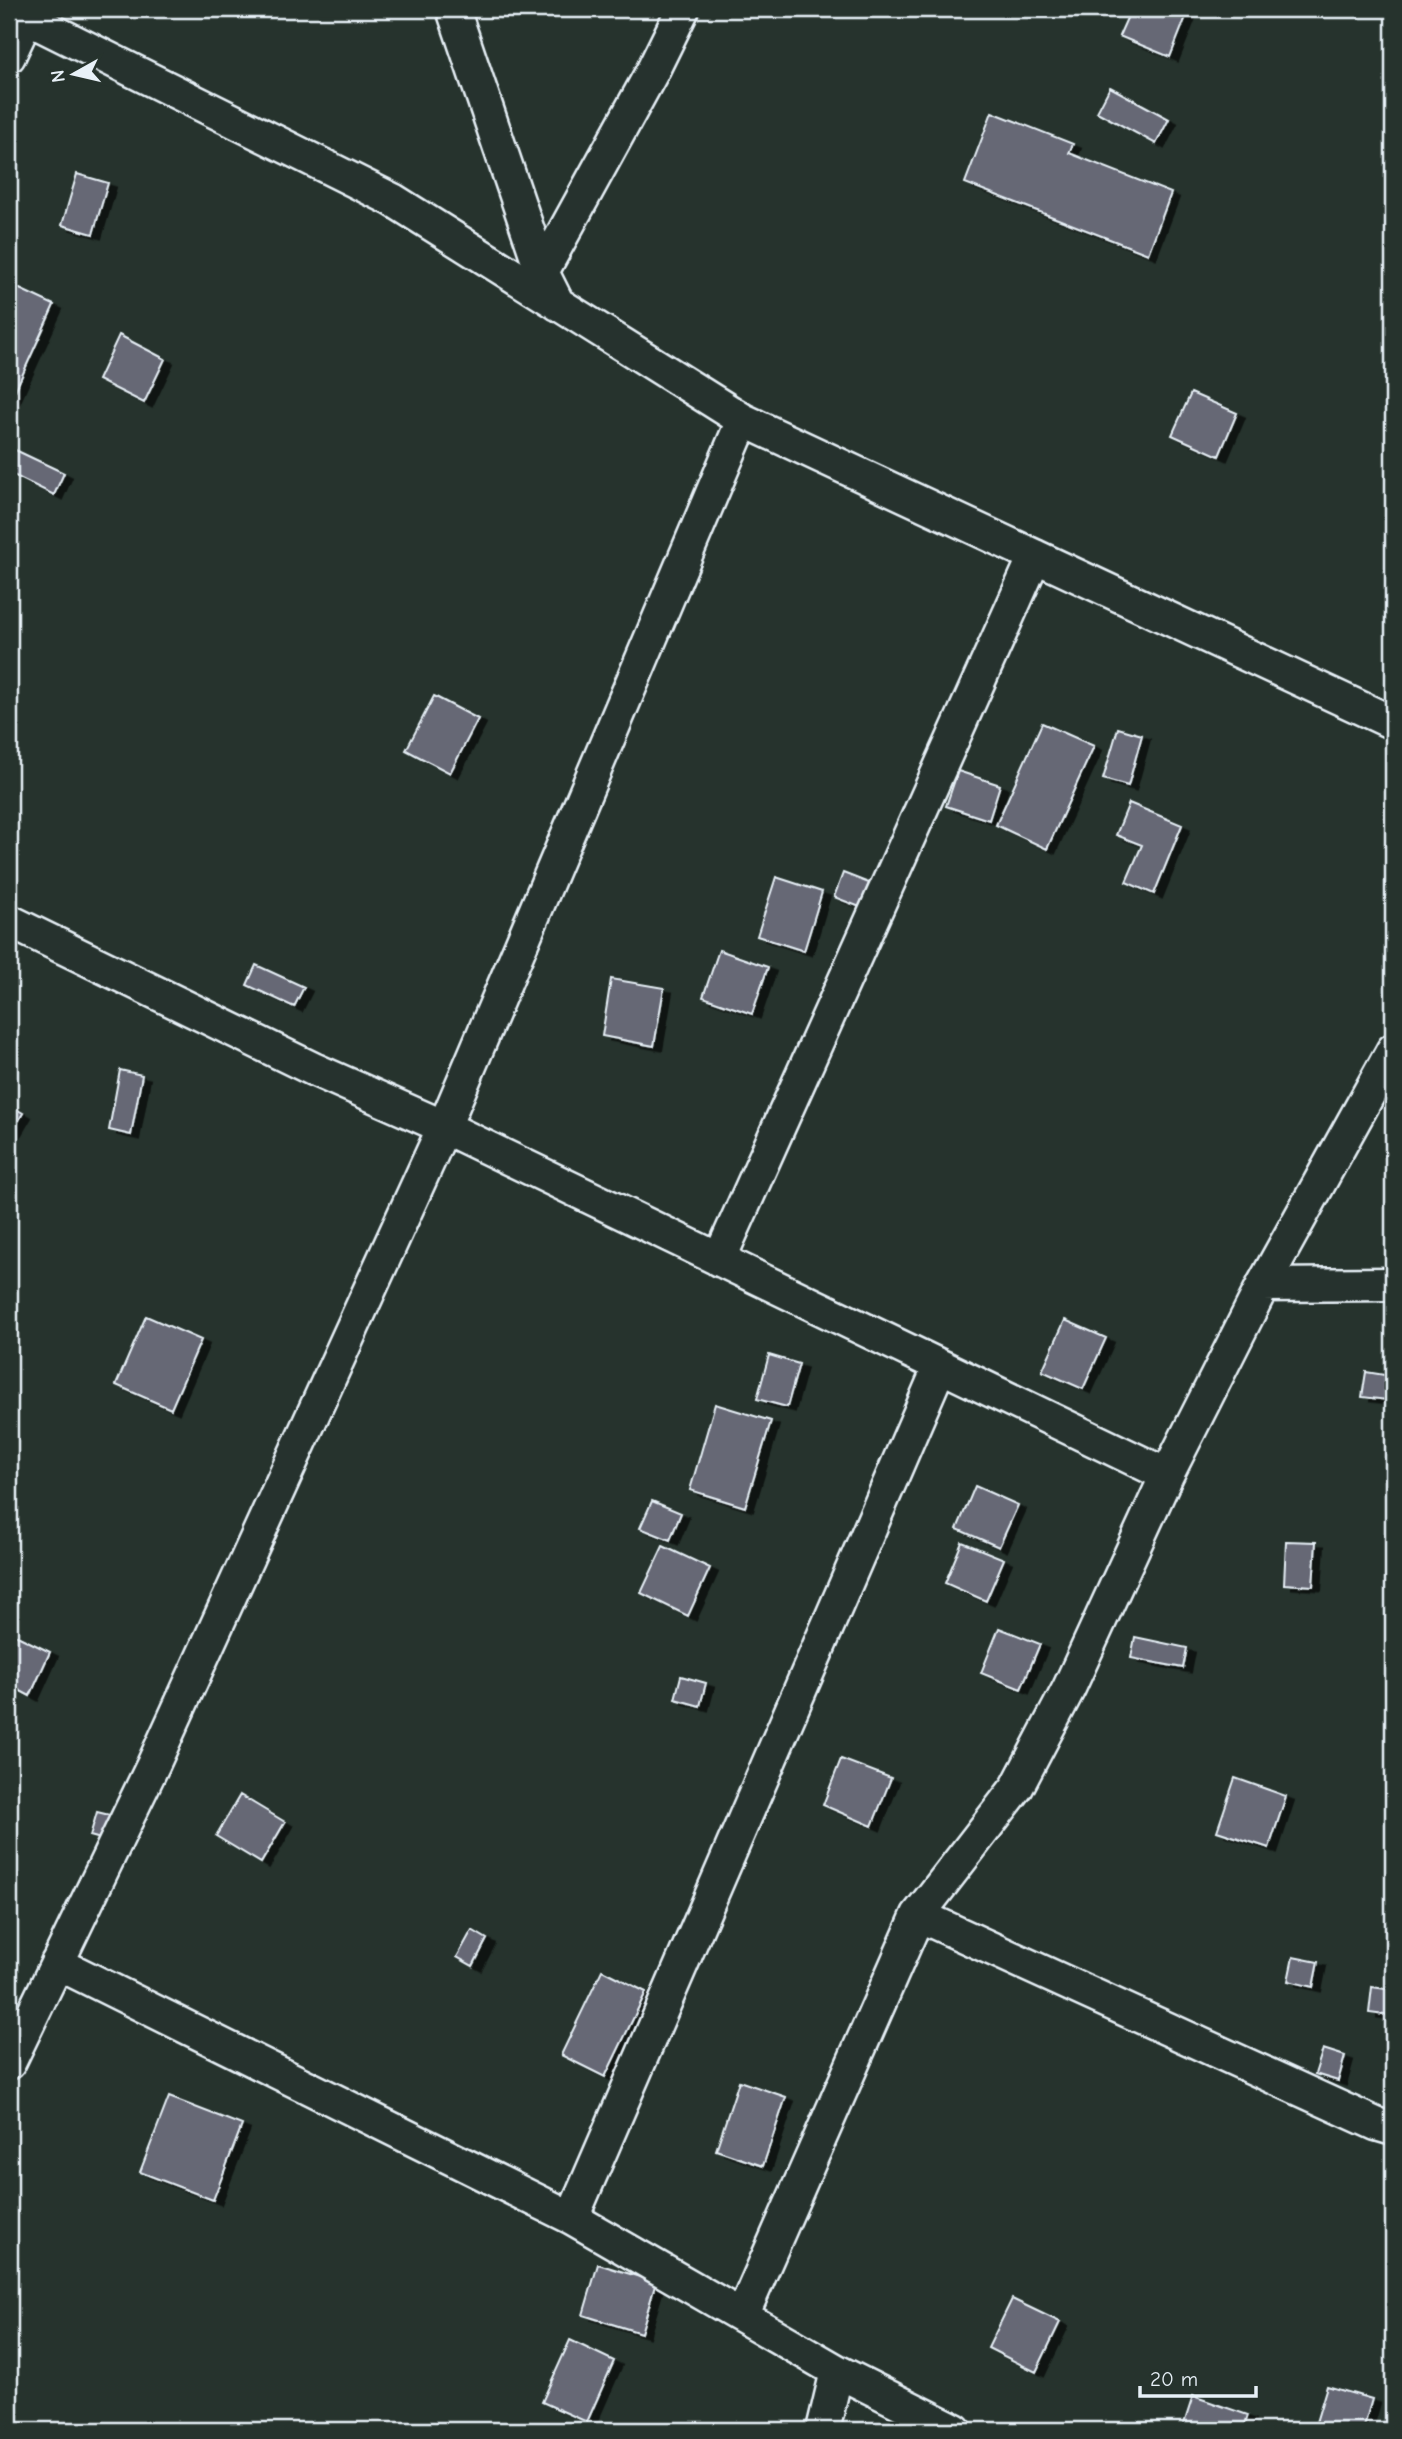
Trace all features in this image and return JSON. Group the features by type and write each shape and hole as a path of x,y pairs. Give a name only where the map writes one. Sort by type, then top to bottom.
{"street":[{"path":"453,9 542,272 558,304"},
{"path":"542,272 652,72 683,9"},
{"path":"9,56 29,13 393,200 743,420 1393,723"},
{"path":"9,2063 153,1765 444,1127 743,420"},
{"path":"719,1259 1035,556"},
{"path":"9,922 313,1069 444,1127 1167,1475"},
{"path":"742,2316 918,1915 1017,1787 1069,1688 1167,1475 1263,1285 1393,1051"},
{"path":"1263,1285 1393,1284"},
{"path":"572,2218 940,1366"},
{"path":"918,1915 1376,2124 1393,2129"},
{"path":"57,1963 572,2218 837,2371 955,2430"},
{"path":"823,2430 837,2371"}],"building":[{"path":"1131,9 1189,9 1170,57 1119,36"},
{"path":"1110,87 1169,119 1156,144 1097,112"},
{"path":"992,112 1073,144 1069,153 1171,193 1148,254 965,183"},
{"path":"77,174 108,183 93,234 62,225"},
{"path":"9,284 54,305 11,400 9,399"},
{"path":"119,335 165,359 144,403 98,380"},
{"path":"1191,393 1237,413 1219,456 1172,435"},
{"path":"9,447 64,473 54,495 9,473"},
{"path":"434,696 478,719 450,773 406,750"},
{"path":"1042,723 1094,746 1047,849 996,825"},
{"path":"1118,728 1142,735 1128,786 1103,779"},
{"path":"958,771 1000,785 989,820 946,806"},
{"path":"1129,803 1182,825 1154,894 1126,882 1142,845 1116,835"},
{"path":"843,873 869,883 860,907 834,897"},
{"path":"776,877 822,892 804,951 757,936"},
{"path":"719,950 768,967 752,1014 703,997"},
{"path":"256,965 304,987 294,1007 247,985"},
{"path":"611,979 664,988 654,1046 602,1036"},
{"path":"120,1070 142,1075 131,1135 109,1130"},
{"path":"9,1105 23,1113 9,1137"},
{"path":"146,1316 201,1340 171,1409 116,1385"},
{"path":"1065,1320 1106,1338 1083,1389 1042,1371"},
{"path":"769,1355 799,1364 787,1407 757,1399"},
{"path":"1366,1372 1391,1376 1387,1400 1362,1397"},
{"path":"715,1404 771,1421 745,1507 690,1490"},
{"path":"975,1486 1018,1505 999,1547 957,1529"},
{"path":"652,1501 681,1513 670,1540 640,1528"},
{"path":"1286,1541 1316,1542 1313,1586 1284,1584"},
{"path":"962,1542 1004,1559 986,1601 945,1583"},
{"path":"663,1546 710,1568 688,1616 641,1593"},
{"path":"999,1628 1040,1644 1021,1689 981,1673"},
{"path":"9,1632 50,1652 30,1696 9,1685"},
{"path":"1135,1637 1187,1648 1183,1668 1131,1658"},
{"path":"681,1676 706,1683 700,1706 675,1699"},
{"path":"841,1759 891,1778 872,1826 823,1805"},
{"path":"1235,1778 1286,1796 1269,1848 1217,1831"},
{"path":"240,1795 285,1822 261,1863 216,1836"},
{"path":"97,1812 122,1818 115,1843 90,1836"},
{"path":"472,1930 487,1939 473,1966 457,1957"},
{"path":"1293,1957 1318,1962 1313,1987 1288,1981"},
{"path":"602,1970 646,1992 605,2077 561,2055"},
{"path":"1372,1987 1393,1990 1393,2016 1369,2013"},
{"path":"1323,2049 1345,2056 1338,2081 1315,2074"},
{"path":"739,2081 786,2097 763,2166 716,2150"},
{"path":"169,2097 242,2125 213,2200 140,2172"},
{"path":"598,2264 656,2282 641,2333 583,2315"},
{"path":"1012,2299 1060,2322 1036,2372 988,2348"},
{"path":"570,2340 614,2361 587,2422 542,2402"},
{"path":"1327,2386 1372,2399 1363,2430 1314,2429"},
{"path":"1193,2396 1248,2415 1243,2430 1182,2430"}]}
